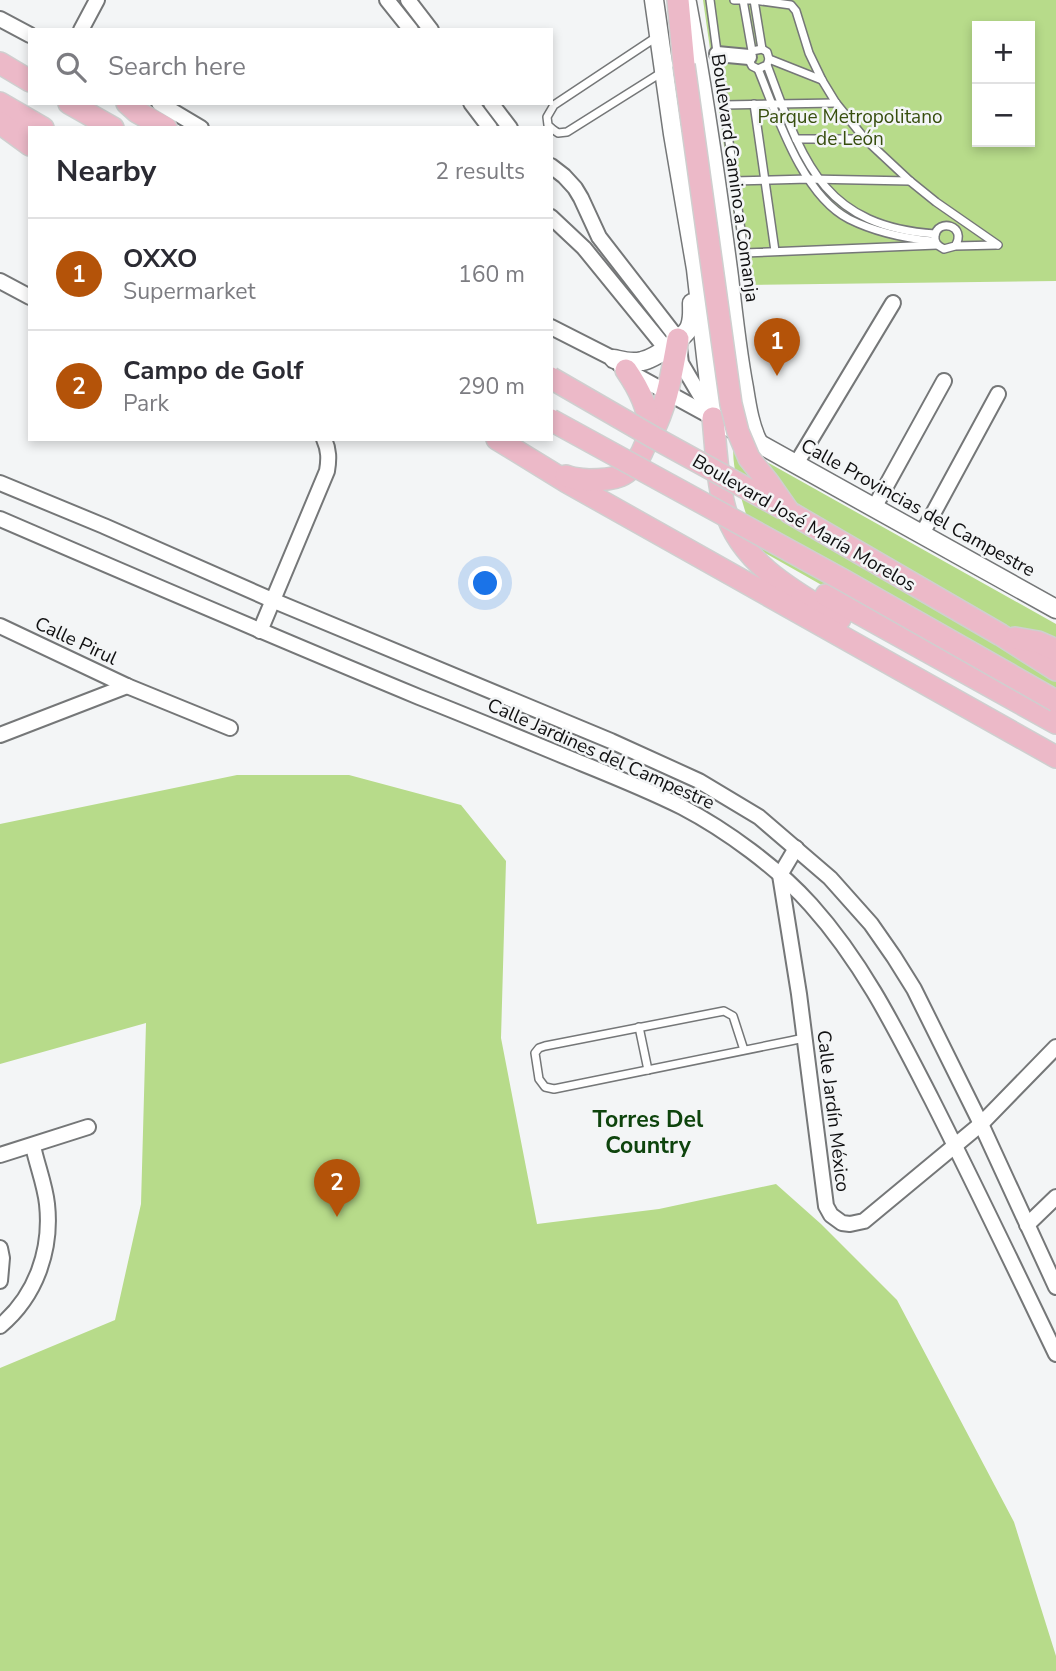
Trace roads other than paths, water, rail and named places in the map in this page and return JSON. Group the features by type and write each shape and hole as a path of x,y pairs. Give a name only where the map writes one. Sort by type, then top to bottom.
{"main road":[{"path":"678,0 674,68 731,404 738,432 749,458 789,512"},
{"path":"0,64 28,79"},
{"path":"0,103 40,126"},
{"path":"73,105 109,126"},
{"path":"129,105 162,126"},
{"path":"0,123 28,144"},
{"path":"545,468 571,478 613,479 625,474 637,463 656,425 675,352"},
{"path":"620,365 638,391 647,415 649,427 645,446"},
{"name":"Boulevard José María Morelos","path":"554,379 789,512 1001,635 1056,670"},
{"path":"713,418 725,512 750,554 778,581 1056,747"},
{"name":"Boulevard José María Morelos","path":"553,421 843,580 1056,701"},
{"path":"500,441 567,482 1056,757"},
{"path":"750,554 1056,723"},
{"path":"1001,635 1038,642 1056,650"}],"street":[{"path":"82,28 97,0"},
{"path":"387,0 409,28"},
{"path":"408,0 430,28"},
{"path":"654,0 659,35 674,68 673,134 696,269 713,418"},
{"name":"Boulevard Camino a Comanja","path":"686,0 697,59 741,373 754,434 759,444"},
{"path":"0,19 28,34"},
{"path":"717,54 755,56"},
{"path":"162,105 198,126"},
{"path":"473,105 489,126"},
{"path":"493,105 508,126"},
{"path":"553,168 564,176 582,198 598,237 675,352 713,418"},
{"path":"568,233 582,230 589,218"},
{"path":"553,219 584,248 675,352"},
{"path":"620,365 675,352 690,328 696,269"},
{"path":"0,281 28,296"},
{"path":"796,464 893,303"},
{"path":"553,328 713,418"},
{"path":"874,508 944,381"},
{"path":"922,534 998,394"},
{"name":"Calle Provincias del Campestre","path":"713,418 1056,609"},
{"path":"260,631 327,471 329,458 325,441"},
{"name":"Calle Jardines del Campestre","path":"0,482 272,600 611,741 699,781 759,817 830,878 871,924 894,957 914,989 981,1124 1027,1225 1049,1256 1056,1287"},
{"name":"Calle Jardines del Campestre","path":"0,519 681,807 713,825 780,874 810,903 836,934 867,979 955,1146 1056,1354"},
{"name":"Calle Pirul","path":"0,626 127,686"},
{"path":"127,686 230,728"},
{"name":"Calle Pirul","path":"0,735 127,686"},
{"path":"780,874 796,848"},
{"name":"Calle Jardín México","path":"780,874 826,1206 835,1219 850,1224 864,1221 981,1124 1056,1047"},
{"path":"0,1155 88,1127"},
{"path":"0,1326 18,1309 32,1286 47,1248 47,1203 33,1146"},
{"path":"1027,1225 1056,1197"},
{"path":"0,1248 0,1281"}],"lane":[{"path":"710,0 744,253 936,240"},
{"path":"734,0 791,5 796,11 809,53 822,80 836,103 865,139 910,181 998,245 955,246 944,249 936,240 855,212 836,199 819,180 796,139 782,104 767,52 755,56"},
{"path":"743,1 755,56 772,104 788,142 816,190 846,218 898,236 936,240"},
{"path":"754,1 755,56"},
{"path":"549,126 547,117 554,105 659,35"},
{"path":"755,56 822,80"},
{"path":"553,129 558,133 567,132 674,68"},
{"path":"724,105 836,103"},
{"path":"754,104 775,251"},
{"path":"796,139 865,139"},
{"path":"733,181 910,181"},
{"path":"948,225 951,212"},
{"path":"936,240 940,227 948,225 958,232 959,239 955,246"},
{"path":"744,1050 733,1016 724,1011 545,1046 539,1048 535,1054 539,1079 545,1087 555,1089 804,1038"},
{"path":"639,1027 648,1070"}],"place":[{"name":"OXXO","path":"777,376"},
{"name":"Campo de Golf","path":"337,1217"}],"district":[{"name":"Torres Del Country","path":"648,1132"}],"park label":[{"name":"Parque Metropolitano de León","path":"850,128"}]}
